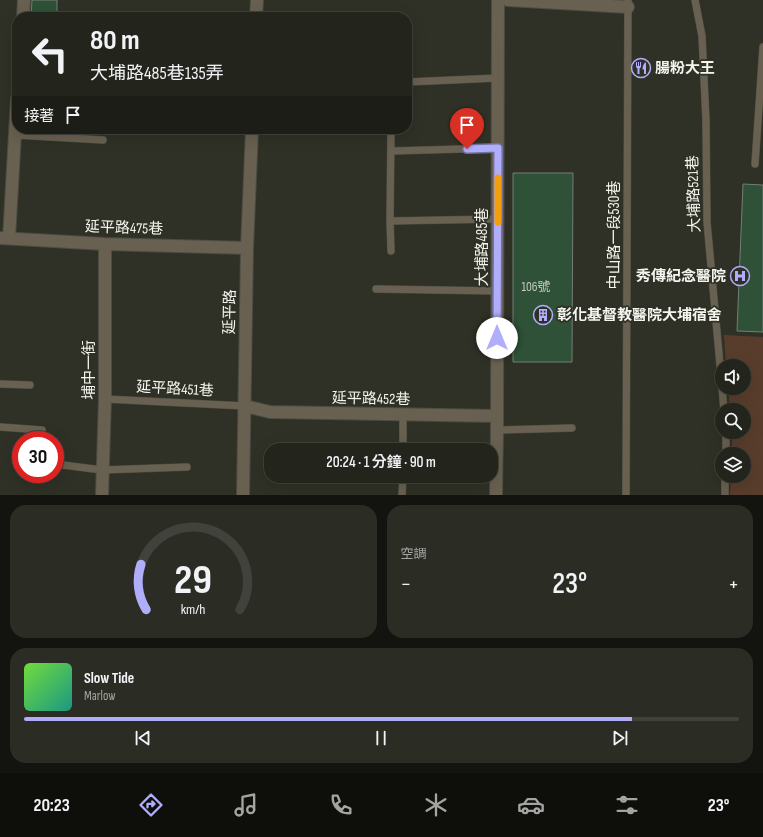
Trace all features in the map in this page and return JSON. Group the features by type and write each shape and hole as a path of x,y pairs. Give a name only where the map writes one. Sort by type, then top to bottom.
{"street":[{"path":"23,12 24,0"},
{"path":"256,12 257,0"},
{"name":"大埔路485巷","path":"496,495 498,0"},
{"path":"508,0 628,4"},
{"name":"延平路","path":"243,495 247,248 252,134"},
{"path":"5,238 14,135"},
{"name":"延平路475巷","path":"5,238 105,244 247,248"},
{"name":"埔中一街","path":"102,495 105,399 105,244"},
{"name":"延平路452巷","path":"245,406 270,412 497,416"}],"lane":[{"name":"大埔路521巷","path":"695,0 702,36 706,121 707,222 719,359"},
{"name":"中山路一段530巷","path":"626,495 628,4"},
{"path":"756,164 761,101 763,47"},
{"path":"412,82 498,78"},
{"path":"391,134 391,251"},
{"path":"14,135 103,140"},
{"path":"391,151 498,148"},
{"path":"390,221 498,219"},
{"path":"376,289 498,291"},
{"path":"0,384 30,385"},
{"name":"延平路451巷","path":"105,399 245,406"},
{"path":"403,415 403,443"},
{"path":"0,427 42,430"},
{"path":"497,430 572,428"},
{"path":"64,465 102,470 187,466"},
{"path":"402,495 403,483"},
{"path":"725,483 725,495"}],"shaded area":[{"path":"724,335 763,337 763,495 730,495 731,483 751,483 751,447 732,447 732,439 751,439 751,403 729,403 729,395 751,395 751,359 726,359"}],"building":[{"path":"32,0 57,0 57,12 31,12"},
{"name":"彰化基督教醫院大埔宿舍","path":"513,173 573,173 572,362 513,362"},
{"path":"743,184 763,185 763,332 737,331"}],"slow traffic":[{"path":"498,178 498,222"}],"place":[{"name":"腸粉大王","path":"641,68"},
{"name":"秀傳紀念醫院","path":"740,276"},
{"name":"彰化基督教醫院大埔宿舍","path":"543,315"}],"route":[{"path":"467,149 498,148 497,338"}]}
